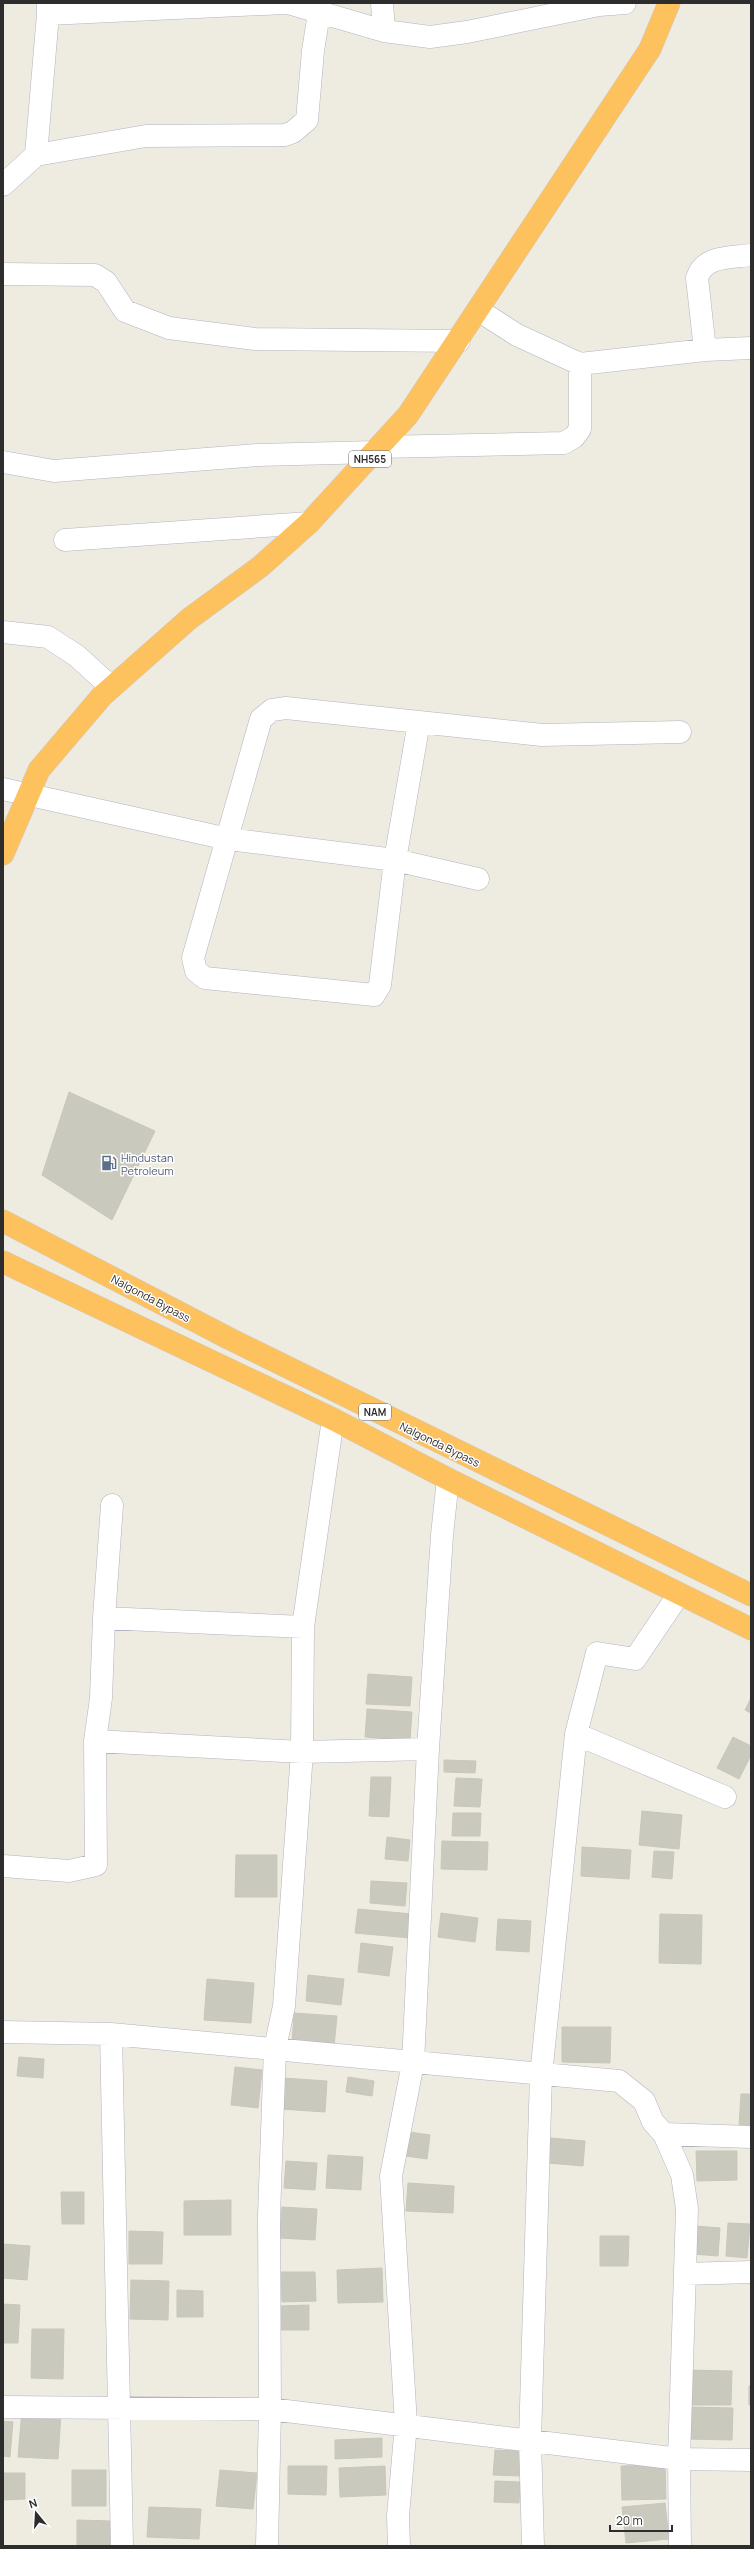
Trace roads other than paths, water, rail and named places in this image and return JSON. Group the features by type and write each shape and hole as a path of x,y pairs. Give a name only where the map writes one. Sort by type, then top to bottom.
{"highway":[{"name":"NH565","path":"3,854 39,770 112,687 189,619 261,566 309,523 378,450 408,415 459,341 650,49 669,3"},
{"name":"Nalgonda Bypass","path":"3,1221 244,1346 751,1595"},
{"name":"NAM","path":"3,1262 334,1419 448,1479 751,1630"}],"street":[{"path":"36,155 48,9 284,3"},
{"path":"288,3 384,31 430,37 467,32 599,5 625,3"},
{"path":"382,3 384,31"},
{"path":"3,184 36,155 146,136 285,135 293,132 307,120 312,50 319,13"},
{"path":"705,350 697,278 700,270 706,264 715,260 751,255"},
{"path":"3,274 95,275 106,282 125,311 169,328 255,339 459,341"},
{"path":"478,310 516,335 580,364 705,350 751,348"},
{"path":"3,462 54,471 258,455 564,443 574,437 580,429 580,364"},
{"path":"64,540 309,523"},
{"path":"3,632 48,637 77,656 112,687"},
{"path":"419,722 395,860 380,985 374,995 205,978 196,971 193,958 261,719 272,710 286,708 565,736 680,732"},
{"path":"3,789 228,839 395,860 478,878"},
{"path":"267,2546 270,2409 269,2216 275,2048 284,2006 302,1752 303,1628 334,1419"},
{"path":"399,2546 398,2516 406,2424 390,2176 413,2063 428,1749 442,1535 448,1479"},
{"path":"3,1866 69,1872 96,1865 95,1741 100,1698 112,1505"},
{"path":"533,2546 530,2440 541,2075 576,1734 597,1653 635,1659 679,1594"},
{"path":"104,1618 303,1628"},
{"path":"576,1734 693,1781 725,1796"},
{"path":"95,1741 302,1752 428,1749"},
{"path":"3,2032 111,2034 275,2048 541,2075 619,2081 644,2101 653,2122 664,2134 682,2175 687,2209 679,2459 680,2546"},
{"path":"111,2034 122,2546"},
{"path":"664,2134 751,2137"},
{"path":"685,2274 751,2272"},
{"path":"3,2407 270,2409 406,2424 679,2459 751,2460"}],"place":[{"name":"Hindustan Petroleum","path":"109,1163"}]}
